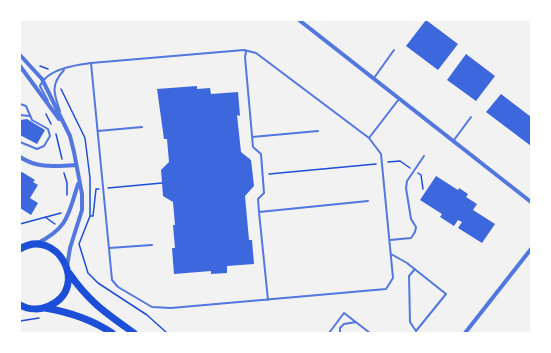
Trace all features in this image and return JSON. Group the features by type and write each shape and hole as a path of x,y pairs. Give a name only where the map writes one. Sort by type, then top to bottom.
{"main road":[{"path":"21,248 34,244 45,246 55,251 63,258 68,270 86,297 134,333"},
{"path":"20,304 34,309 44,308 54,304 62,297 67,288 68,270"},
{"path":"44,308 77,315 100,324 112,333"}],"street":[{"path":"299,20 531,202"},
{"path":"20,55 42,80 65,127 76,165 78,184 82,194 82,210 70,248 68,270"},
{"path":"20,66 65,127"},
{"path":"20,157 30,163 42,166 76,165"},
{"path":"34,244 50,236 63,226 78,184"},
{"path":"465,333 531,249"}],"lane":[{"path":"374,78 394,50"},
{"path":"52,109 40,86 42,80 74,65 91,63 246,51 256,53 369,138 377,146 381,154 393,278 386,289 171,308 152,307 118,287 112,280 91,63"},
{"path":"246,51 245,57 253,147 261,154 264,193 258,200 268,300"},
{"path":"64,69 56,81 54,94 65,127"},
{"path":"369,138 399,99"},
{"path":"20,104 26,106 32,120 48,129 50,136 44,146 37,149 20,142"},
{"path":"20,115 29,116"},
{"path":"454,141 471,117"},
{"path":"98,131 142,127"},
{"path":"252,137 318,131"},
{"path":"390,240 411,238 416,232 416,227 411,219 406,188 407,181 424,156"},
{"path":"259,212 368,201"},
{"path":"109,248 152,245"},
{"path":"391,254 415,269 446,294 416,330 410,322 409,276 415,269"},
{"path":"329,333 344,313 370,333"},
{"path":"340,333 340,328 344,324 350,322 357,323"}],"path":[{"path":"262,174 400,161 421,175 423,189"},
{"path":"90,216 93,216 96,189 162,183"},
{"path":"20,224 61,213"},
{"path":"20,321 43,317"}],"building":[{"path":"426,20 458,44 438,70 406,46"},
{"path":"466,54 495,76 476,101 447,80"},
{"path":"197,86 197,89 210,88 211,94 238,92 240,116 237,115 241,152 251,160 254,186 245,196 249,240 252,240 254,264 227,266 227,273 211,274 211,271 174,274 172,248 175,248 173,225 175,225 173,202 163,196 161,170 169,162 167,139 164,139 157,89"},
{"path":"501,94 531,117 531,146 486,112"},
{"path":"27,119 45,130 37,144 20,135 20,120"},
{"path":"22,172 35,180 33,182 38,185 30,198 38,203 31,215 20,208 20,173"},
{"path":"436,176 458,190 459,188 468,194 466,197 477,204 473,210 495,224 482,243 458,228 462,222 458,220 454,226 440,217 442,214 420,200"}]}
